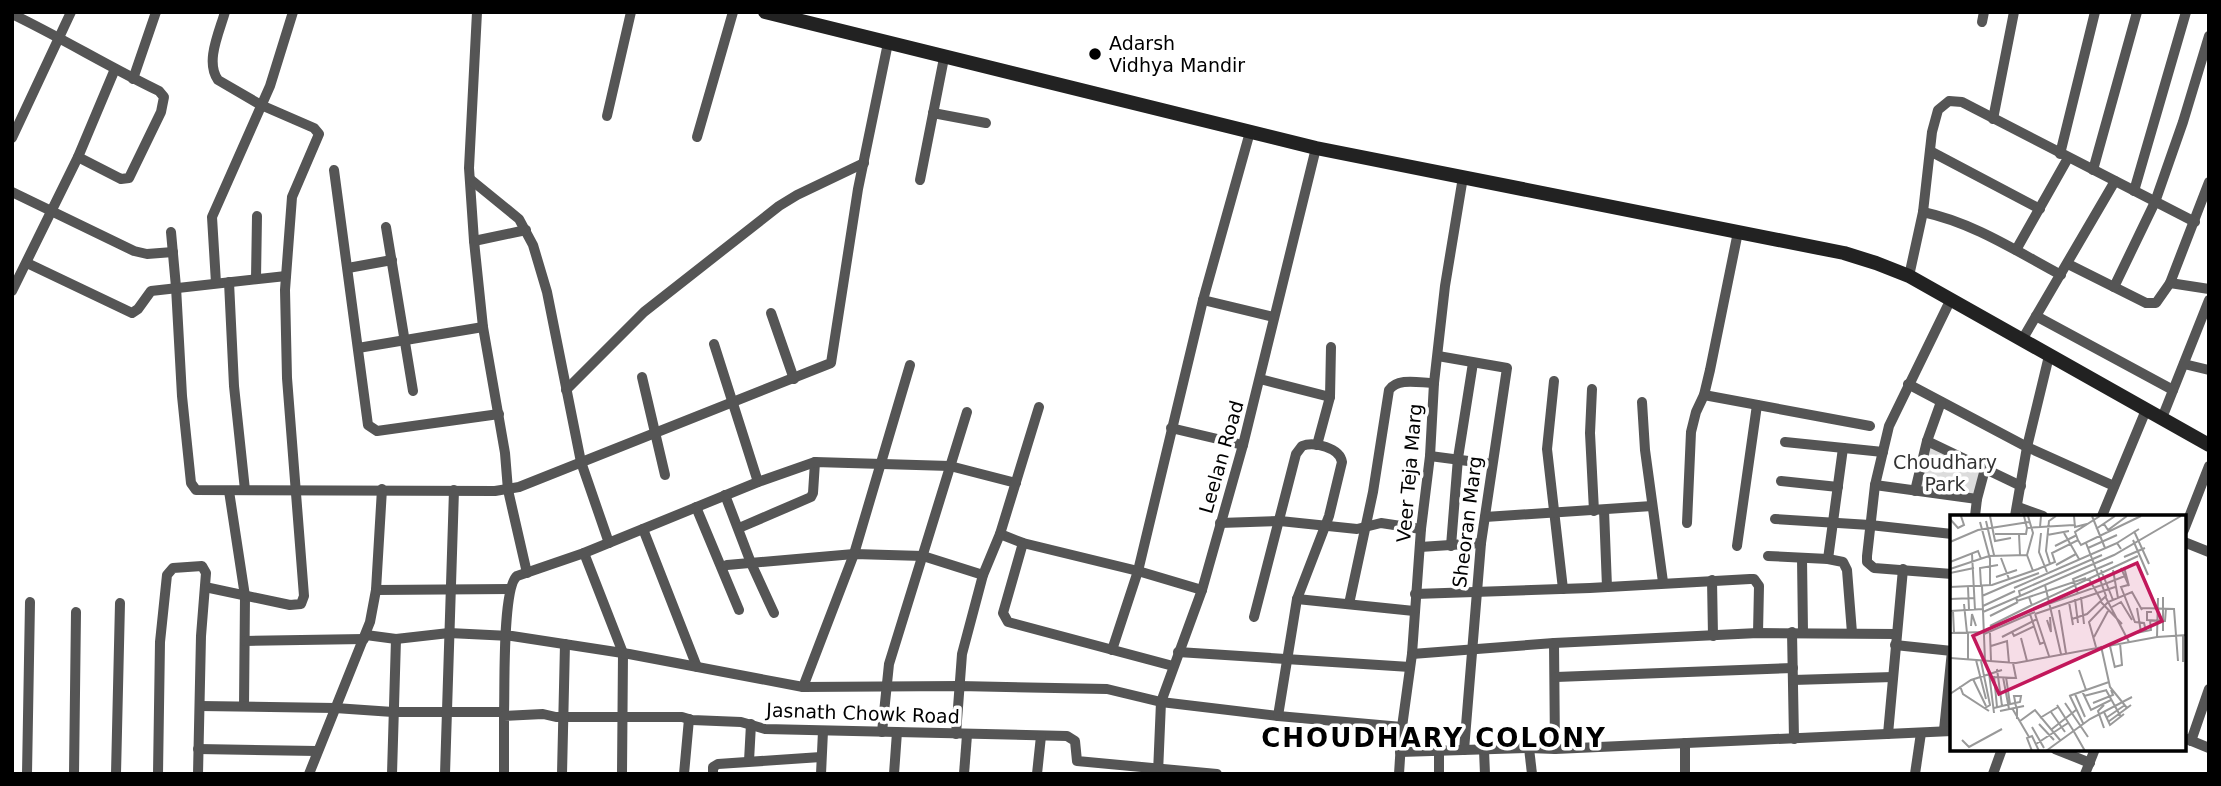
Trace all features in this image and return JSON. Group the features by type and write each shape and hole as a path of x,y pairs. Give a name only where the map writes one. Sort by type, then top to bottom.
{"main road":[{"path":"765,12 821,19 888,43 944,58 1316,148 1738,232 1876,263 1909,276 2209,444"}],"street":[{"path":"12,138 71,12"},
{"path":"133,79 156,12"},
{"path":"205,587 290,605 298,606 303,601 284,313 292,197 319,134 314,128 261,106 226,86 214,74 212,63 225,12"},
{"path":"216,283 212,217 270,86 293,12"},
{"path":"477,12 470,179 474,241 508,490 527,573"},
{"path":"607,116 631,12"},
{"path":"697,136 733,12"},
{"path":"1993,119 2014,12"},
{"path":"2016,250 2064,156 2095,12"},
{"path":"2093,170 2137,12"},
{"path":"2134,191 2186,12"},
{"path":"12,14 159,91 164,97 164,103 129,178 121,179 78,157"},
{"path":"2114,287 2155,202 2209,36"},
{"path":"171,232 182,396 192,487 200,491 508,490 794,379 831,369 864,163 888,43"},
{"path":"920,180 944,58"},
{"path":"12,291 78,157 114,69"},
{"path":"1909,276 1923,212 1932,132 1938,110 1949,101 1962,102 2195,222"},
{"path":"933,113 986,123"},
{"path":"1112,650 1138,571 1203,300 1250,132"},
{"name":"Leelan Road","path":"1158,771 1161,702 1202,590 1243,445 1316,148"},
{"path":"1930,151 2039,209"},
{"path":"566,390 644,312 779,206 864,163"},
{"path":"334,170 368,425 373,430 499,414"},
{"name":"Veer Teja Marg","path":"1399,774 1430,456 1434,383 1448,260 1463,177"},
{"path":"470,179 519,219 533,245 547,292 581,462 609,543"},
{"path":"2022,340 2115,181"},
{"path":"2068,264 2150,304 2161,299 2170,283 2209,182"},
{"path":"12,192 134,251 147,254 173,252"},
{"path":"1923,212 1964,224 2061,275"},
{"path":"256,279 257,216"},
{"path":"386,227 413,391"},
{"path":"474,241 526,230"},
{"path":"1686,523 1691,432 1704,395 1738,232"},
{"path":"348,268 392,260"},
{"path":"27,263 132,313 151,291 286,276"},
{"path":"229,282 234,386 245,491"},
{"path":"2170,283 2209,289"},
{"path":"1203,300 1274,317"},
{"path":"2162,418 2209,300"},
{"path":"1950,301 1894,412 1875,485 1867,562 1874,568 1950,573"},
{"path":"771,313 794,379"},
{"path":"2036,316 2173,390"},
{"path":"358,348 484,327"},
{"path":"713,344 758,482"},
{"path":"1317,445 1330,397 1331,347"},
{"name":"Sheoran Marg","path":"1438,356 1507,368 1480,543 1474,650 1464,750"},
{"path":"2036,515 2016,512 2027,447 2049,356"},
{"path":"1451,546 1458,458 1473,363"},
{"path":"2184,364 2209,370"},
{"path":"803,687 854,554 910,365"},
{"path":"642,377 665,475"},
{"path":"1260,379 1330,397"},
{"path":"1554,381 1547,449 1563,589"},
{"path":"1349,604 1373,492 1391,386 1399,382 1434,383"},
{"path":"1908,384 2027,447 2115,486"},
{"path":"1592,388 1590,433 1607,587"},
{"path":"1704,395 1870,426"},
{"path":"1642,402 1645,450 1664,582"},
{"path":"1915,491 1927,441 1941,402"},
{"path":"1737,546 1757,405"},
{"path":"964,774 959,686 962,654 983,575 1000,534 1039,407"},
{"path":"2102,515 2146,410"},
{"path":"882,732 893,651 967,412"},
{"path":"1171,428 1243,445"},
{"path":"1927,441 2021,485"},
{"path":"1785,442 1883,452"},
{"path":"1254,617 1296,454 1306,444 1333,450 1342,456 1326,526 1297,599 1278,716"},
{"path":"1828,559 1843,448"},
{"path":"1430,456 1491,464"},
{"path":"739,528 811,497 815,462"},
{"path":"200,705 393,712 504,712 509,589 513,579 815,462 950,466 1016,483"},
{"path":"2186,525 2209,466"},
{"path":"1975,515 1985,469"},
{"path":"1781,481 1838,487"},
{"path":"1875,485 1977,499"},
{"path":"309,774 372,614 382,489"},
{"path":"445,774 454,490"},
{"path":"229,491 246,596 244,706"},
{"path":"725,495 751,564 775,613"},
{"path":"1485,517 1652,506"},
{"path":"696,507 739,610"},
{"path":"1775,519 1950,534"},
{"path":"1220,523 1280,522 1357,529 1381,523 1421,529"},
{"path":"643,529 697,667"},
{"path":"1000,534 1023,543 1138,571 1202,590"},
{"path":"1023,543 1003,613 1004,618 1013,624 1173,666"},
{"path":"1420,547 1480,543"},
{"path":"2186,543 2209,552"},
{"path":"584,553 623,653 622,774"},
{"path":"727,565 854,554 923,556 983,575"},
{"path":"1768,556 1843,562 1847,570 1852,633"},
{"path":"1794,739 1793,668 1798,632 1801,558"},
{"path":"158,774 160,642 168,572 173,568 202,566 205,570 205,587 198,774"},
{"path":"1888,734 1903,569"},
{"path":"1415,594 1750,579 1758,582 1758,633"},
{"path":"1712,580 1713,635"},
{"path":"376,590 509,589"},
{"path":"1297,599 1414,611"},
{"path":"27,774 30,603"},
{"path":"116,774 120,603"},
{"path":"74,774 76,612"},
{"path":"1412,654 1554,643 1798,632 1852,633 1950,651"},
{"path":"245,641 365,637 396,639 449,633 506,636 623,653 803,687 1107,689 1161,702 1402,727"},
{"path":"392,774 396,639"},
{"path":"1554,643 1555,749"},
{"path":"562,774 565,644"},
{"path":"1178,652 1410,667"},
{"path":"1556,677 1793,668"},
{"path":"1793,680 1893,677"},
{"path":"1400,752 1555,749 1948,731 1950,678"},
{"path":"2208,690 2187,739 2209,748"},
{"name":"Jasnath Chowk Road","path":"504,774 504,716 624,715 682,717 751,724 765,729 1071,738 1077,745 1077,761 1158,771 1217,774"},
{"path":"684,774 689,719"},
{"path":"749,761 751,724"},
{"path":"821,774 823,731"},
{"path":"894,774 897,732"},
{"path":"1915,774 1921,733"},
{"path":"1037,774 1041,736"},
{"path":"1685,743 1685,774"},
{"path":"1530,748 1532,774"},
{"path":"198,749 317,751"},
{"path":"1485,750 1485,774"},
{"path":"1439,751 1439,774"},
{"path":"1993,774 2001,751"},
{"path":"2058,751 2087,769 2094,751"},
{"path":"713,774 714,765 821,757"}],"green space":[{"name":"Choudhary Park","path":"1927,441 1985,469 1977,499 1915,491"}],"place":[{"name":"Adarsh Vidhya Mandir","path":"1095,54"}],"district":[{"name":"CHOUDHARY COLONY","path":"1434,738"}]}
